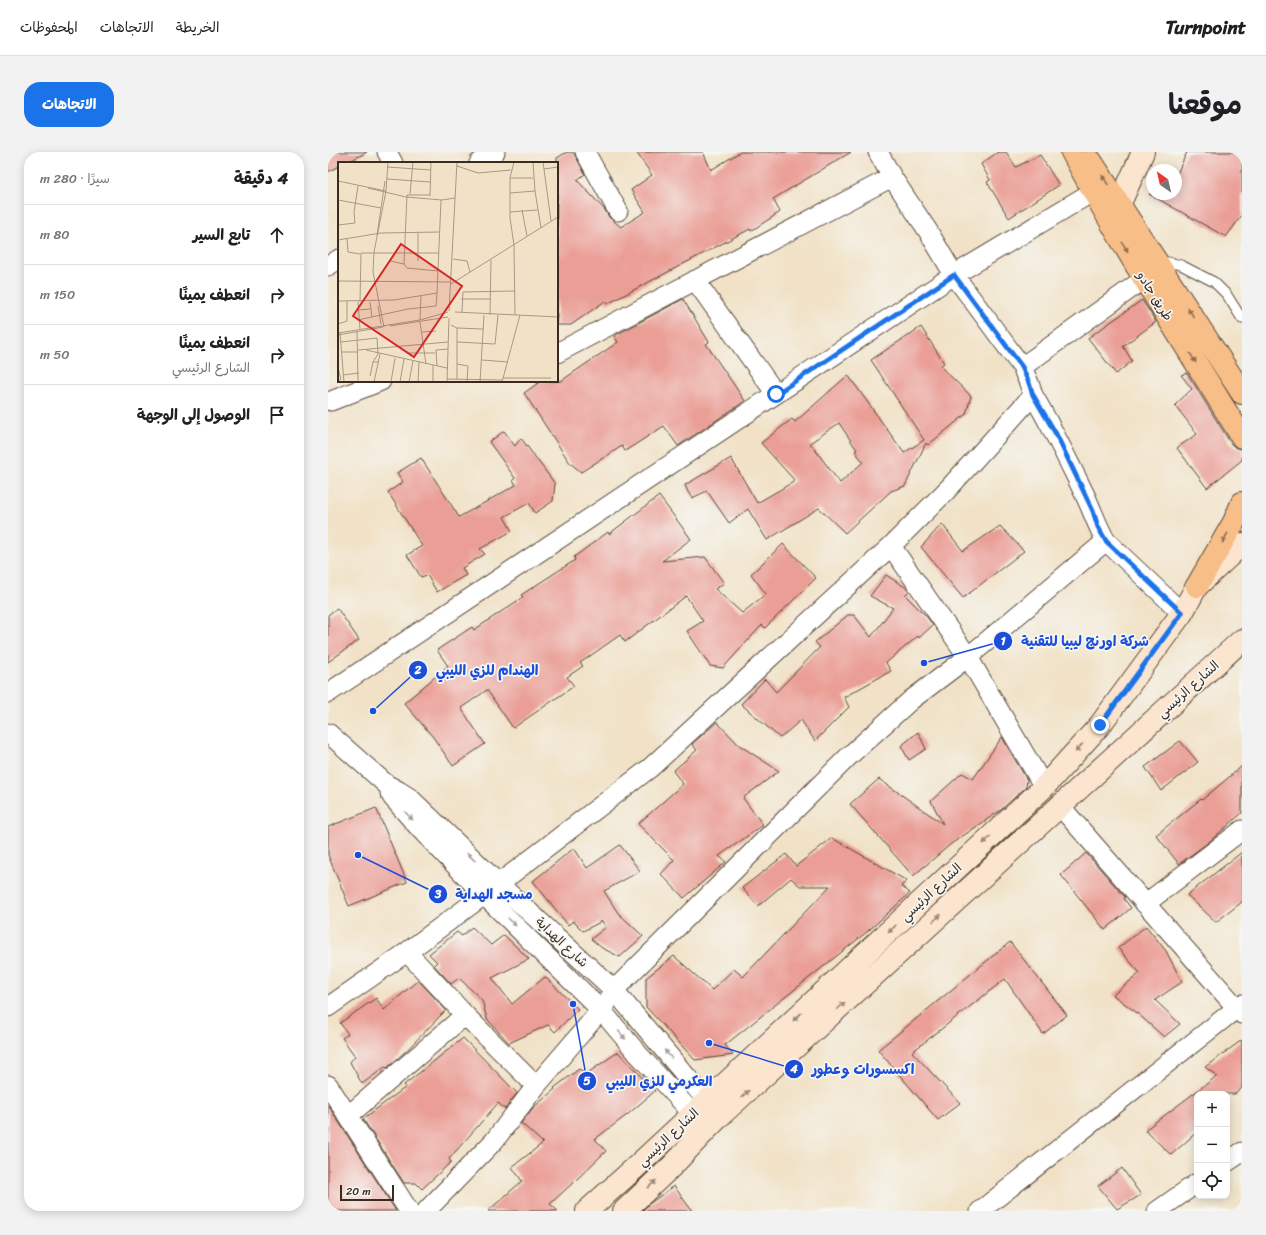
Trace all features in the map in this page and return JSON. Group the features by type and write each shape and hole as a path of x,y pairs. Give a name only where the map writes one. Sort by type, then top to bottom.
{"highway":[{"name":"طريق جادو","path":"1072,152 1094,191 1114,211 1157,260 1242,393"},
{"name":"طريق جادو","path":"1085,152 1114,211 1144,279 1242,437"},
{"path":"1197,586 1234,522 1242,503"}],"street":[{"path":"387,152 392,162"},
{"path":"480,162 495,152"},
{"path":"586,152 618,211"},
{"path":"878,152 892,177 928,231 954,275 1022,367 1033,395 1056,434 1093,511 1098,527 1106,541 1182,613"},
{"path":"1114,211 1143,152"},
{"path":"558,353 892,177"},
{"path":"328,694 954,275 1094,191"},
{"path":"328,266 338,260"},
{"path":"1022,367 1144,279"},
{"path":"695,280 776,394"},
{"path":"332,402 379,382"},
{"path":"328,1007 492,889 650,768 891,546 948,489 1033,395"},
{"path":"426,1211 494,1141 536,1086 601,1010 614,990 848,756 911,700 968,658 1106,541"},
{"name":"الشارع الرئيسي","path":"624,1211 672,1166 708,1114 1044,787 1100,725 1182,613 1197,586 1242,544"},
{"path":"891,546 968,658 1044,787"},
{"name":"الشارع الرئيسي","path":"587,1211 708,1114 1060,806 1242,640"},
{"name":"شارع الهداية","path":"328,732 386,784 410,798 601,1010 639,1055 708,1114"},
{"path":"980,1211 1240,1009 1145,904 1060,806"},
{"path":"1145,904 1242,830"},
{"name":"شارع الهداية","path":"492,889 614,990 708,1114"},
{"path":"406,952 465,1015 536,1086"},
{"path":"348,1116 465,1015"},
{"path":"328,1085 409,1211"},
{"path":"1230,1160 1242,1152"},
{"path":"1157,1211 1194,1185"}],"lane":[{"path":"1157,260 1181,265 1214,282 1227,295 1242,319"}],"building":[{"path":"328,152 367,152 348,162 338,162 338,167 328,172"},
{"path":"567,152 572,152 575,155 585,174 577,180 605,210 609,217 621,227 645,212 631,190 652,175 636,152 703,152 711,170 740,152 851,152 773,199 780,212 751,231 750,229 607,304 605,301 571,325 558,325 557,158"},
{"path":"998,152 1006,152 1016,167 1040,155 1059,185 1009,218 987,182 990,180 981,164"},
{"path":"1187,152 1242,152 1242,215 1226,237 1160,200 1182,200 1182,164"},
{"path":"683,299 709,342 706,344 745,401 678,446 664,426 625,451 622,446 581,472 570,463 524,393 540,382 561,381 618,342 614,336"},
{"path":"1142,300 1156,322 1123,346 1132,361 1116,374 1088,338"},
{"path":"921,327 944,363 940,366 971,396 966,414 928,445 926,443 905,486 891,491 845,533 819,508 767,540 748,509 729,523 707,491 692,498 685,485 731,458 757,503 795,481 761,443 792,419 795,422 848,375 904,453 924,440 871,360","holes":["839,423 857,450 855,451 863,462 840,483 810,443"]},
{"path":"1187,373 1231,444 1236,448 1242,449 1242,460 1207,488 1177,448 1197,434 1175,405 1192,389 1181,375"},
{"path":"504,431 515,446 521,438 555,484 553,501 535,513 529,503 504,517 512,531 480,549 485,554 462,568 466,575 437,592 427,575 421,577 407,555 422,546 388,492 403,482 397,473 421,458 459,517 516,485 513,480 515,478 489,442"},
{"path":"659,496 691,539 662,561 705,557 724,583 715,589 742,613 766,594 751,574 783,544 816,578 765,628 762,625 723,668 710,666 687,631 703,621 686,596 625,642 620,635 580,663 583,666 567,677 574,686 513,728 487,690 461,708 485,744 453,766 433,737 404,703 448,666 437,650 472,627 474,630 523,597 521,595 575,560 574,557 608,532 609,534"},
{"path":"942,524 963,551 1000,526 1024,551 963,598 921,547"},
{"path":"886,575 908,589 909,591 905,595 933,625 919,638 918,636 886,663 891,671 844,697 849,707 815,741 801,720 780,738 741,704 765,679 776,692 820,647 815,642 848,615 854,615 871,637 893,608 870,596"},
{"path":"337,608 359,640 328,662 328,615"},
{"path":"717,722 739,745 779,771 743,798 763,825 719,856 726,862 684,898 661,874 674,860 638,824 683,784 673,771 697,750 692,744"},
{"path":"918,732 926,749 909,760 901,746"},
{"path":"1002,737 1027,780 1026,787 1001,810 951,844 913,876 850,804 879,779 943,824 931,801 962,773 973,779"},
{"path":"1180,741 1198,762 1161,791 1145,767"},
{"path":"1242,766 1242,813 1210,841 1179,864 1156,835 1201,799 1202,800"},
{"path":"376,808 407,882 349,906 328,855 328,827"},
{"path":"832,838 907,881 901,886 910,893 868,931 725,1045 733,1055 695,1060 646,1007 646,978 674,956 712,990 734,969 743,977 830,886 800,886 791,878 758,906 742,888 786,854 796,866"},
{"path":"620,845 640,871 604,891 618,913 643,936 620,957 602,948 591,939 606,927 602,921 583,931 573,921 568,925 533,881 574,848 587,868"},
{"path":"1242,852 1242,902 1216,922 1187,895"},
{"path":"1086,853 1125,897 1124,899 1131,908 1105,930 1061,875"},
{"path":"1146,926 1166,951 1182,982 1155,1000 1180,1024 1164,1037 1136,1012 1113,995 1140,973 1118,948"},
{"path":"472,927 491,945 504,935 529,959 492,978 512,1004 545,977 578,1009 555,1032 548,1025 509,1043 487,1019 482,1000 459,978 451,984 434,965 437,962 429,954 457,932 462,936"},
{"path":"1010,942 1067,1015 1043,1034 1005,979 912,1052 960,1103 938,1120 878,1050"},
{"path":"418,980 446,1010 387,1068 385,1067 362,1084 350,1062 355,1056 342,1038 348,1034 340,1023 376,998 384,1010"},
{"path":"463,1038 517,1093 505,1109 498,1103 449,1159 451,1162 422,1189 416,1183 404,1183 363,1119 406,1087 404,1085"},
{"path":"1242,1040 1242,1088 1235,1094 1230,1094 1230,1091 1197,1091 1217,1076 1205,1067"},
{"path":"618,1052 655,1091 627,1115 595,1139 606,1151 550,1204 558,1211 488,1211 522,1181 512,1167 543,1143 521,1123 532,1109 555,1089 554,1088 579,1069 586,1074"},
{"path":"1194,1093 1194,1135 1171,1155 1145,1130"},
{"path":"328,1105 396,1211 328,1211"},
{"path":"1122,1168 1141,1195 1117,1209 1098,1186"},
{"path":"674,1186 692,1211 642,1211 649,1204"}],"place":[{"name":"شركة اورنج ليبيا للتقنية","path":"924,663"},
{"name":"الهندام للزي الليبي","path":"373,711"},
{"name":"مسجد الهداية","path":"358,855"},
{"name":"العكرمي للزي الليبي","path":"573,1004"},
{"name":"اكسسورات وعطور","path":"709,1043"}],"route":[{"path":"776,394 954,275 1022,367 1033,395 1056,434 1093,511 1098,527 1106,541 1182,613 1100,725"}]}
